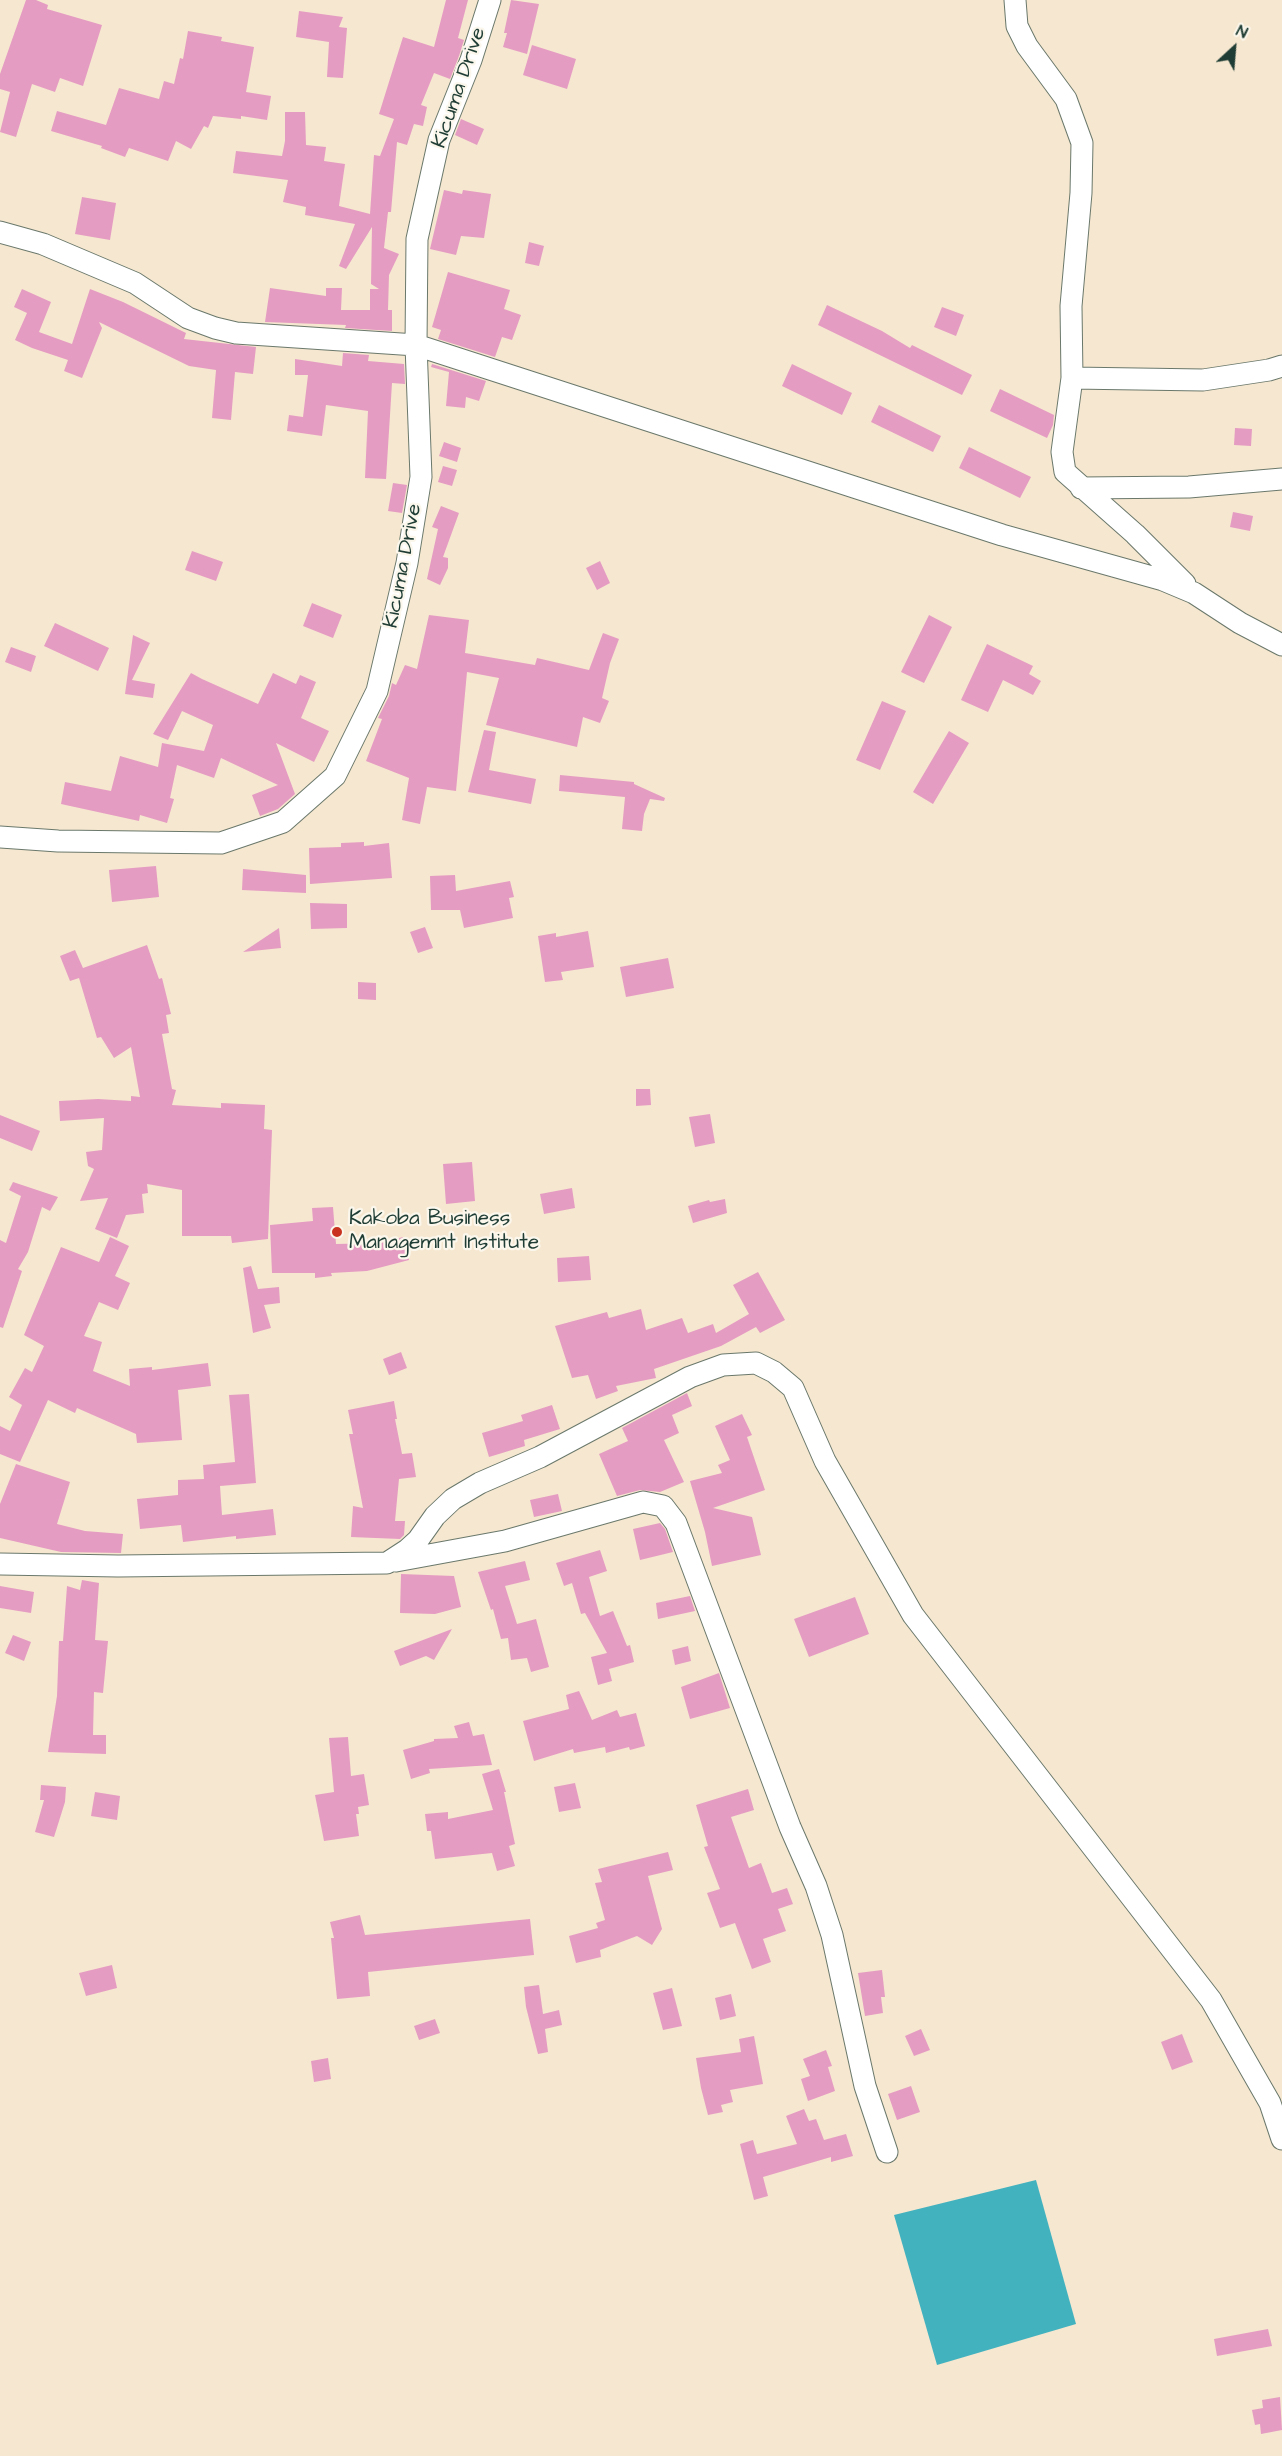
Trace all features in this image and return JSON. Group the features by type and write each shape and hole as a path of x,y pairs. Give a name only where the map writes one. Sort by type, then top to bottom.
{"street":[{"name":"Kicuma Drive","path":"0,837 58,841 221,843 283,822 335,776 377,691 407,563 421,477 416,345 417,239 439,140 471,60 490,0"},
{"path":"1015,0 1017,26 1027,46 1066,99 1082,143 1081,193 1071,306 1072,378 1062,452 1065,472 1135,534 1194,593"},
{"path":"0,232 43,244 135,283 188,318 215,328 236,333 416,345 1002,536 1163,580 1194,593 1240,623 1282,645"},
{"path":"1072,378 1203,380 1282,366"},
{"path":"1081,488 1189,487 1282,478"},
{"path":"387,1563 418,1540 435,1516 453,1499 480,1483 540,1457 690,1377 723,1365 756,1363 774,1372 793,1388 825,1461 913,1616 1211,2000 1270,2103 1282,2139"},
{"path":"0,1564 118,1566 387,1563 505,1541 643,1502 663,1506 676,1524 786,1816 816,1886 832,1935 865,2086 887,2152"}],"water":[{"path":"1036,2180 1076,2324 937,2365 894,2215"}],"building":[{"path":"26,0 36,0 48,5 47,9 102,25 83,86 60,78 55,92 32,84 16,137 0,132 10,92 0,89 0,74"},
{"path":"446,0 468,0 458,38 464,40 459,56 450,79 434,73 421,105 427,107 423,126 414,124 407,145 397,142 391,212 388,212 384,248 399,254 389,275 388,310 392,310 392,331 345,328 346,325 265,322 270,288 326,296 326,288 342,288 341,310 370,310 370,289 379,289 371,284 372,227 346,269 339,266 355,224 305,215 306,207 283,202 288,180 233,173 236,151 282,156 285,141 285,112 305,112 306,145 326,147 324,161 345,164 339,206 370,214 374,155 380,156 394,119 379,114 403,37 434,47"},
{"path":"511,0 539,4 527,54 503,47"},
{"path":"299,11 343,17 339,27 347,28 343,78 327,77 329,42 296,37"},
{"path":"188,31 222,37 221,41 254,47 246,92 271,96 267,120 241,116 241,119 213,116 208,128 204,126 191,149 176,141 168,161 129,148 125,157 101,148 102,146 51,131 57,111 106,125 119,88 159,99 164,81 174,84 180,58 183,59"},
{"path":"532,45 576,59 567,89 523,75"},
{"path":"461,119 484,129 477,145 455,135"},
{"path":"444,190 462,194 463,190 491,194 484,238 461,236 456,255 430,249"},
{"path":"82,197 116,203 110,240 75,234"},
{"path":"529,242 544,246 539,266 525,263"},
{"path":"448,272 510,290 504,309 521,315 512,340 502,337 495,357 438,339 441,330 432,327"},
{"path":"22,289 51,302 39,332 72,344 90,289 123,302 186,333 184,339 256,347 253,374 235,372 231,420 212,418 216,370 189,366 99,322 102,328 82,378 64,371 68,360 15,340 27,313 14,307"},
{"path":"827,305 882,331 910,348 912,345 972,375 962,395 818,325"},
{"path":"942,307 964,315 956,336 934,327"},
{"path":"343,353 369,355 368,361 404,364 405,384 392,383 386,479 365,478 368,411 326,405 322,436 287,431 289,415 303,417 308,375 295,375 295,359 342,366"},
{"path":"432,364 486,381 479,401 466,397 465,408 446,406 449,372 431,367"},
{"path":"792,364 852,393 842,415 782,386"},
{"path":"1000,389 1054,415 1053,425 1047,438 990,411"},
{"path":"879,405 941,436 933,452 871,422"},
{"path":"1235,428 1252,429 1251,446 1234,445"},
{"path":"444,442 461,448 457,462 439,456"},
{"path":"969,447 1031,477 1020,498 959,468"},
{"path":"443,466 457,470 452,486 438,482"},
{"path":"393,483 407,485 402,513 388,511"},
{"path":"441,506 459,513 443,557 448,558 448,568 440,585 427,579 438,529 432,527"},
{"path":"1233,512 1253,516 1250,531 1230,527"},
{"path":"192,551 223,562 216,581 185,570"},
{"path":"600,561 610,583 597,590 586,568"},
{"path":"312,603 342,615 333,638 303,626"},
{"path":"429,615 469,620 465,653 535,665 537,658 589,670 603,633 619,639 610,663 602,698 609,701 600,723 583,717 577,747 486,725 499,678 467,672 456,791 427,787 420,824 402,820 409,778 366,761 382,719 378,718 389,696 392,683 396,685 405,665 417,669"},
{"path":"929,615 952,627 924,683 901,672"},
{"path":"55,623 109,648 98,671 44,646"},
{"path":"133,635 150,643 132,680 155,684 153,698 125,694"},
{"path":"987,644 1033,666 1029,674 1041,681 1033,695 1003,680 988,712 961,700"},
{"path":"11,647 36,656 31,672 5,662"},
{"path":"191,673 258,704 273,673 296,684 300,675 316,682 301,718 329,731 314,762 276,743 295,794 278,809 260,816 252,795 278,785 221,758 214,778 177,765 170,798 174,799 167,823 140,815 139,821 61,804 65,782 111,791 120,756 158,767 162,743 204,751 213,725 182,711 168,740 153,734"},
{"path":"882,701 906,711 880,770 856,760"},
{"path":"484,730 496,732 489,770 536,779 531,804 468,792"},
{"path":"949,731 969,743 933,804 913,792"},
{"path":"560,775 634,782 665,798 664,801 650,799 644,814 642,831 622,829 625,797 559,791"},
{"path":"364,842 364,846 389,843 392,878 310,884 309,848 341,847 341,843"},
{"path":"156,866 159,897 112,902 109,870"},
{"path":"243,869 306,875 306,893 242,890"},
{"path":"455,875 456,891 510,881 514,897 509,898 513,918 464,928 460,910 431,910 430,876"},
{"path":"310,903 347,904 347,928 311,929"},
{"path":"425,927 433,948 418,953 410,932"},
{"path":"279,928 281,948 243,952"},
{"path":"588,931 594,967 561,972 563,980 545,982 538,936 556,933 556,937"},
{"path":"147,945 159,979 162,978 171,1014 166,1015 169,1033 162,1034 172,1089 176,1090 172,1105 221,1108 221,1103 265,1105 264,1129 272,1130 268,1239 232,1243 231,1236 182,1236 182,1190 147,1184 148,1193 142,1194 144,1213 126,1215 117,1238 95,1229 108,1198 80,1201 94,1169 88,1166 86,1152 102,1150 104,1118 60,1121 59,1101 98,1099 131,1101 131,1096 140,1097 131,1047 114,1058 101,1037 97,1038 79,978 70,981 60,956 75,950 83,968"},
{"path":"668,958 674,988 626,997 620,967"},
{"path":"358,982 376,983 376,1000 358,999"},
{"path":"636,1089 650,1089 651,1105 636,1106"},
{"path":"710,1114 715,1143 695,1147 689,1117"},
{"path":"0,1115 40,1131 32,1151 0,1138"},
{"path":"472,1162 475,1201 446,1204 443,1164"},
{"path":"13,1182 58,1197 50,1211 42,1207 28,1252 18,1269 22,1271 3,1328 0,1327 0,1240 6,1243 21,1196 9,1190"},
{"path":"572,1188 575,1208 544,1214 540,1194"},
{"path":"725,1199 727,1213 693,1223 688,1206 709,1200 710,1202"},
{"path":"333,1207 336,1244 381,1243 403,1237 409,1260 367,1271 331,1273 332,1276 315,1278 315,1273 272,1273 270,1225 313,1221 312,1208"},
{"path":"110,1237 129,1246 115,1276 130,1283 118,1310 99,1302 84,1336 102,1342 93,1371 130,1386 129,1369 152,1367 152,1370 208,1363 211,1386 178,1390 182,1440 137,1443 136,1434 77,1408 75,1413 48,1400 20,1462 0,1454 0,1426 10,1431 22,1405 9,1397 25,1368 32,1372 44,1346 24,1335 61,1247 99,1262"},
{"path":"589,1256 591,1280 558,1282 557,1258"},
{"path":"251,1266 258,1289 279,1287 280,1303 264,1305 271,1328 253,1333 243,1268"},
{"path":"758,1272 785,1320 760,1333 756,1327 721,1346 654,1369 656,1378 616,1386 618,1391 596,1399 588,1375 572,1378 555,1326 607,1312 609,1318 641,1309 646,1330 682,1318 688,1333 713,1324 716,1333 749,1314 733,1285"},
{"path":"401,1352 407,1368 389,1375 383,1359"},
{"path":"687,1393 692,1406 672,1415 679,1433 664,1440 684,1482 660,1492 640,1490 617,1496 599,1454 628,1441 622,1428"},
{"path":"249,1394 256,1483 220,1486 222,1515 273,1509 276,1535 236,1539 236,1536 183,1542 181,1525 140,1529 137,1499 178,1495 178,1480 204,1479 203,1465 235,1462 229,1395"},
{"path":"394,1401 402,1454 412,1453 416,1477 399,1479 395,1521 405,1521 404,1535 400,1539 351,1537 353,1506 363,1508 349,1434 353,1434 348,1410"},
{"path":"552,1405 560,1429 524,1440 525,1446 489,1457 482,1433 523,1421 521,1415"},
{"path":"742,1414 752,1435 747,1437 765,1490 713,1508 752,1517 761,1555 712,1566 690,1481 722,1473 718,1465 730,1460 715,1426"},
{"path":"16,1464 70,1482 57,1524 85,1531 123,1534 121,1553 61,1552 0,1538 0,1504"},
{"path":"558,1494 562,1511 534,1517 530,1500"},
{"path":"660,1523 665,1529 673,1552 640,1560 633,1529"},
{"path":"600,1550 607,1571 589,1577 600,1616 613,1611 627,1646 630,1645 634,1662 609,1669 612,1681 598,1685 591,1657 607,1653 585,1613 581,1614 572,1583 564,1586 556,1563"},
{"path":"525,1561 530,1580 505,1586 517,1624 536,1619 549,1667 531,1672 527,1658 511,1660 508,1638 501,1639 493,1609 491,1610 478,1572"},
{"path":"401,1574 454,1576 461,1607 435,1614 400,1613"},
{"path":"82,1580 99,1583 95,1640 108,1641 103,1693 94,1692 93,1735 106,1735 106,1754 48,1752 57,1696 59,1641 63,1641 67,1586 80,1590"},
{"path":"0,1586 34,1592 31,1613 0,1608"},
{"path":"690,1596 695,1611 658,1619 656,1603"},
{"path":"855,1597 869,1634 809,1657 794,1619"},
{"path":"452,1629 434,1660 426,1656 400,1666 394,1651"},
{"path":"13,1635 31,1642 24,1661 5,1653"},
{"path":"688,1646 691,1661 675,1665 672,1650"},
{"path":"719,1673 730,1708 690,1719 681,1687"},
{"path":"579,1691 592,1720 617,1710 620,1717 636,1713 645,1746 630,1750 629,1747 606,1753 605,1747 574,1753 573,1749 534,1761 523,1721 569,1709 566,1695"},
{"path":"469,1722 473,1736 484,1734 492,1765 429,1769 430,1773 411,1779 403,1750 434,1741 434,1739 458,1738 454,1726"},
{"path":"348,1737 351,1776 364,1774 369,1805 358,1807 359,1814 356,1814 359,1836 324,1841 315,1795 334,1792 329,1738"},
{"path":"499,1769 506,1792 504,1792 515,1844 509,1846 515,1866 497,1871 492,1853 435,1859 431,1831 427,1831 425,1814 448,1812 448,1819 493,1810 482,1774"},
{"path":"575,1783 581,1808 559,1812 554,1787"},
{"path":"41,1785 66,1787 65,1802 54,1837 35,1832 44,1800 40,1800"},
{"path":"748,1789 754,1810 731,1817 749,1868 761,1863 772,1893 787,1888 793,1904 778,1909 786,1931 763,1939 771,1962 752,1969 735,1923 720,1928 707,1893 720,1889 704,1847 708,1846 696,1805"},
{"path":"95,1792 120,1796 117,1820 91,1816"},
{"path":"668,1852 673,1870 648,1876 662,1929 652,1945 637,1936 600,1950 601,1957 576,1963 569,1936 598,1928 596,1923 605,1920 595,1883 602,1882 598,1869"},
{"path":"360,1915 365,1935 530,1919 534,1955 368,1972 370,1996 337,1999 331,1938 334,1938 330,1922"},
{"path":"112,1965 117,1988 86,1996 79,1973"},
{"path":"882,1970 885,1997 881,1997 883,2013 865,2016 858,1973"},
{"path":"539,1985 543,2014 559,2010 562,2025 545,2029 548,2052 538,2054 526,2007 524,1987"},
{"path":"672,1988 682,2026 663,2030 653,1993"},
{"path":"731,1994 736,2016 720,2020 715,1998"},
{"path":"435,2019 440,2033 419,2040 414,2026"},
{"path":"921,2029 930,2050 914,2056 905,2036"},
{"path":"1182,2034 1193,2062 1172,2070 1161,2042"},
{"path":"754,2036 763,2084 730,2090 733,2102 721,2105 723,2112 708,2115 696,2058 741,2052 739,2039"},
{"path":"826,2050 832,2066 828,2067 835,2091 808,2101 801,2079 810,2076 803,2059"},
{"path":"328,2058 331,2079 314,2082 311,2061"},
{"path":"911,2086 920,2112 897,2120 888,2094"},
{"path":"804,2109 809,2121 816,2119 824,2140 846,2134 853,2156 831,2162 831,2157 763,2177 768,2196 754,2200 740,2144 753,2140 757,2154 797,2144 786,2116"},
{"path":"1268,2329 1272,2346 1217,2356 1214,2339"},
{"path":"1280,2397 1282,2430 1261,2434 1260,2424 1255,2425 1252,2410 1263,2408 1262,2400"}],"place":[{"name":"Kakoba Business Managemnt Institute","path":"337,1232"}]}
